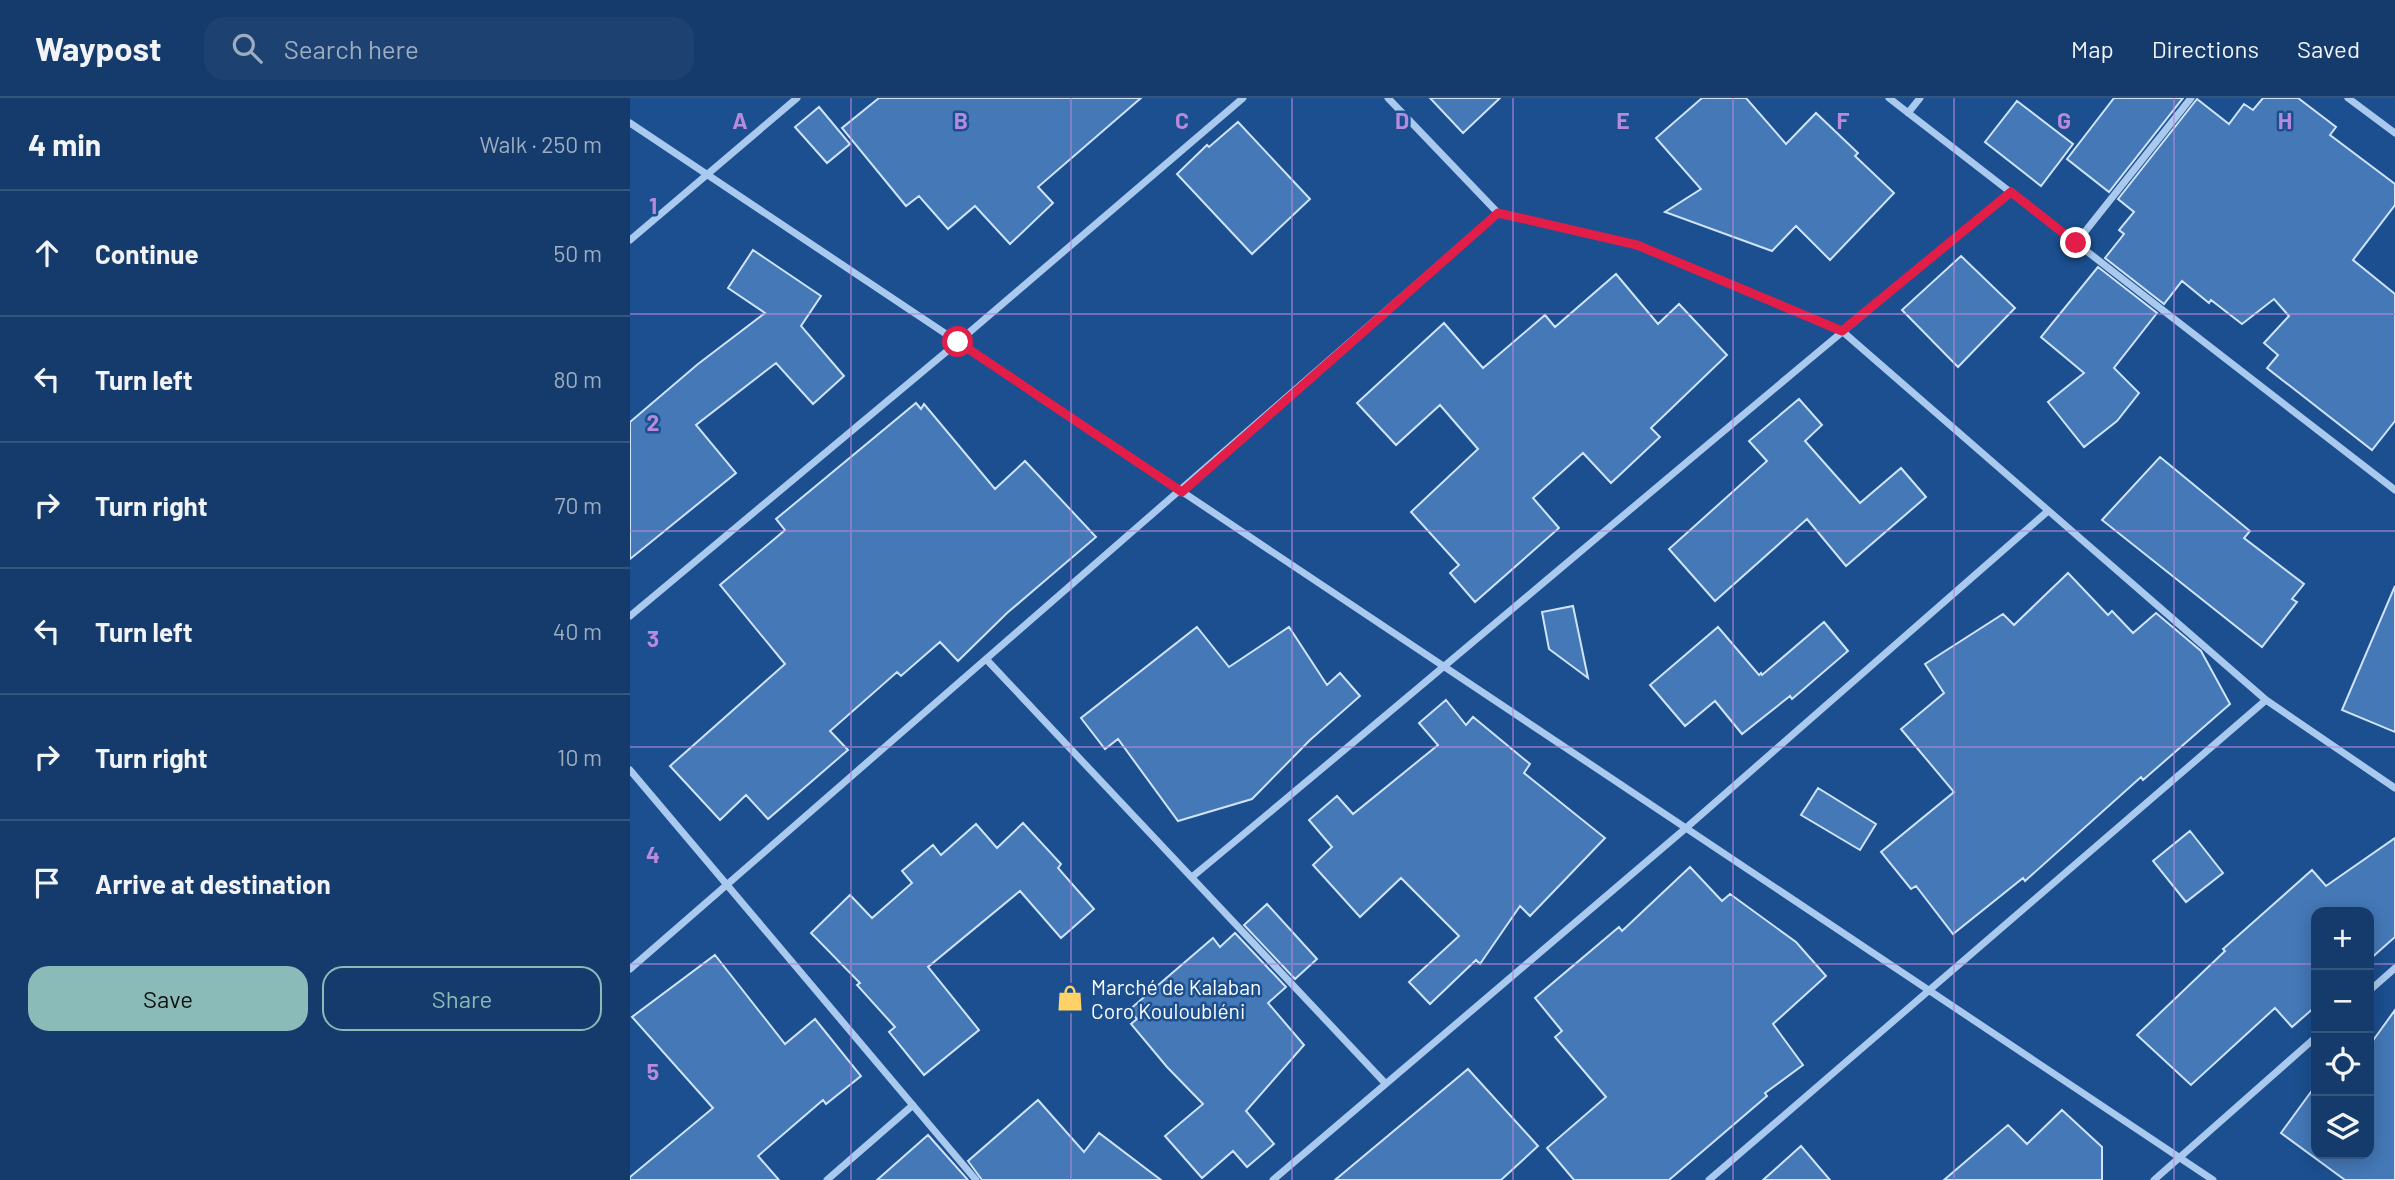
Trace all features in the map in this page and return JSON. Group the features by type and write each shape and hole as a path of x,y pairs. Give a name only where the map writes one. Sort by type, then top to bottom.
{"street":[{"path":"630,240 797,98"},
{"path":"630,616 958,342 1243,98"},
{"path":"1388,98 1498,213 1637,245 1842,331 2266,700 2395,788"},
{"path":"1889,98 2395,490"},
{"path":"1908,113 1920,98"},
{"path":"2076,243 2191,98"},
{"path":"2348,98 2395,133"},
{"path":"630,124 2213,1180"},
{"path":"1192,877 2011,192"},
{"path":"630,970 1182,492 1498,213"},
{"path":"1273,1180 1686,828 2049,511"},
{"path":"986,659 1385,1083"},
{"path":"1709,1180 2266,700"},
{"path":"630,770 976,1180"},
{"path":"2374,987 2395,968"},
{"path":"2154,1180 2311,1041"},
{"path":"827,1180 913,1105"}],"building":[{"path":"879,98 1141,98 1038,187 1053,203 1010,244 975,206 948,229 919,196 906,206 842,128"},
{"path":"1430,98 1500,98 1463,133"},
{"path":"1702,98 1746,98 1786,144 1816,113 1858,153 1855,156 1894,193 1830,260 1796,226 1772,251 1665,212 1701,189 1656,138"},
{"path":"2114,98 2183,98 2109,192 2067,159"},
{"path":"2263,98 2298,98 2336,127 2330,135 2395,184 2395,205 2353,260 2395,294 2395,421 2372,450 2267,368 2278,355 2264,343 2289,316 2274,299 2242,324 2211,300 2209,303 2182,281 2164,304 2105,258 2124,234 2119,230 2134,212 2118,199 2197,99 2229,124 2244,104 2253,110"},
{"path":"2017,101 2073,144 2041,186 1985,142"},
{"path":"819,107 850,144 827,163 795,127"},
{"path":"1238,122 1310,199 1252,254 1177,174 1207,145 1209,147"},
{"path":"753,250 821,296 801,326 844,376 813,404 776,363 696,425 736,473 630,559 630,422 698,364 765,313 728,288"},
{"path":"1961,256 2015,308 1958,367 1902,310"},
{"path":"2098,267 2157,313 2114,368 2139,393 2117,421 2084,447 2048,402 2084,373 2041,337"},
{"path":"1616,274 1658,324 1679,304 1727,355 1651,428 1660,437 1611,483 1583,453 1533,498 1559,528 1475,602 1450,573 1459,565 1411,512 1478,449 1440,405 1396,445 1357,403 1444,323 1483,368 1545,315 1555,327"},
{"path":"1799,399 1822,425 1805,441 1860,503 1901,468 1926,497 1846,566 1807,519 1715,601 1669,549 1767,461 1749,441"},
{"path":"916,403 921,409 924,404 995,489 1025,461 1096,537 1007,613 958,661 940,642 901,676 897,672 830,731 848,750 768,819 746,795 720,820 670,766 785,664 720,585 785,530 776,519"},
{"path":"2160,457 2250,531 2244,538 2304,584 2292,599 2297,602 2262,647 2102,520"},
{"path":"2068,573 2108,615 2112,611 2133,633 2156,613 2201,651 2230,704 2143,780 2141,777 2025,881 2023,878 1953,934 1916,886 1911,889 1881,852 1954,792 1901,729 1944,693 1925,664 2003,614 2014,625"},
{"path":"2395,586 2395,732 2342,710"},
{"path":"1573,606 1588,678 1549,649 1542,612"},
{"path":"1824,622 1848,651 1792,699 1790,696 1742,734 1715,701 1685,726 1650,685 1718,627 1759,675 1762,675"},
{"path":"1197,627 1229,667 1289,627 1327,685 1340,673 1360,696 1310,740 1252,799 1178,821 1118,739 1105,749 1081,718"},
{"path":"1446,700 1466,725 1473,717 1530,764 1524,773 1605,838 1530,916 1520,906 1480,964 1476,960 1430,1004 1409,982 1459,936 1401,878 1360,917 1313,865 1332,847 1309,820 1337,796 1353,814 1438,745 1419,723"},
{"path":"1818,788 1876,824 1860,850 1801,815"},
{"path":"1023,823 1061,864 1058,868 1094,909 1061,938 1020,891 928,967 979,1030 924,1075 889,1032 895,1027 857,985 860,983 811,933 850,895 872,918 912,883 902,871 933,845 941,855 976,824 997,848"},
{"path":"2190,831 2223,873 2186,902 2153,861"},
{"path":"2395,838 2395,937 2374,956 2374,907 2311,907 2311,1010 2292,1027 2275,1008 2191,1085 2137,1035 2225,951 2223,949 2312,870 2326,886"},
{"path":"1690,867 1722,901 1730,894 1796,942 1826,976 1773,1024 1803,1065 1765,1093 1767,1096 1669,1180 1574,1180 1547,1148 1606,1097 1555,1037 1562,1031 1535,998 1619,927 1622,931"},
{"path":"1267,904 1317,959 1295,979 1244,925"},
{"path":"1235,933 1286,987 1268,1003 1304,1045 1246,1111 1274,1144 1247,1167 1233,1151 1202,1178 1165,1136 1203,1104 1131,1024 1137,1019 1129,1010 1213,938 1220,947"},
{"path":"715,955 785,1044 815,1019 861,1076 826,1104 823,1100 758,1156 779,1180 630,1180 630,1177 713,1108 632,1017"},
{"path":"2395,1010 2395,1180 2345,1180 2316,1159 2374,1159 2374,1039"},
{"path":"1468,1069 1538,1146 1501,1180 1335,1180"},
{"path":"2311,1092 2311,1155 2281,1133"},
{"path":"1038,1100 1084,1152 1099,1133 1161,1180 982,1180 968,1161"},
{"path":"2062,1110 2102,1147 2102,1180 1944,1180 2008,1125 2027,1144"},
{"path":"928,1135 968,1180 877,1180"},
{"path":"1801,1146 1830,1180 1763,1180"}],"place":[{"name":"Marché de Kalaban Coro Kouloubléni","path":"1070,998"}],"route":[{"path":"958,342 1182,492 1498,213 1637,245 1842,331 2011,192 2076,243"}]}
